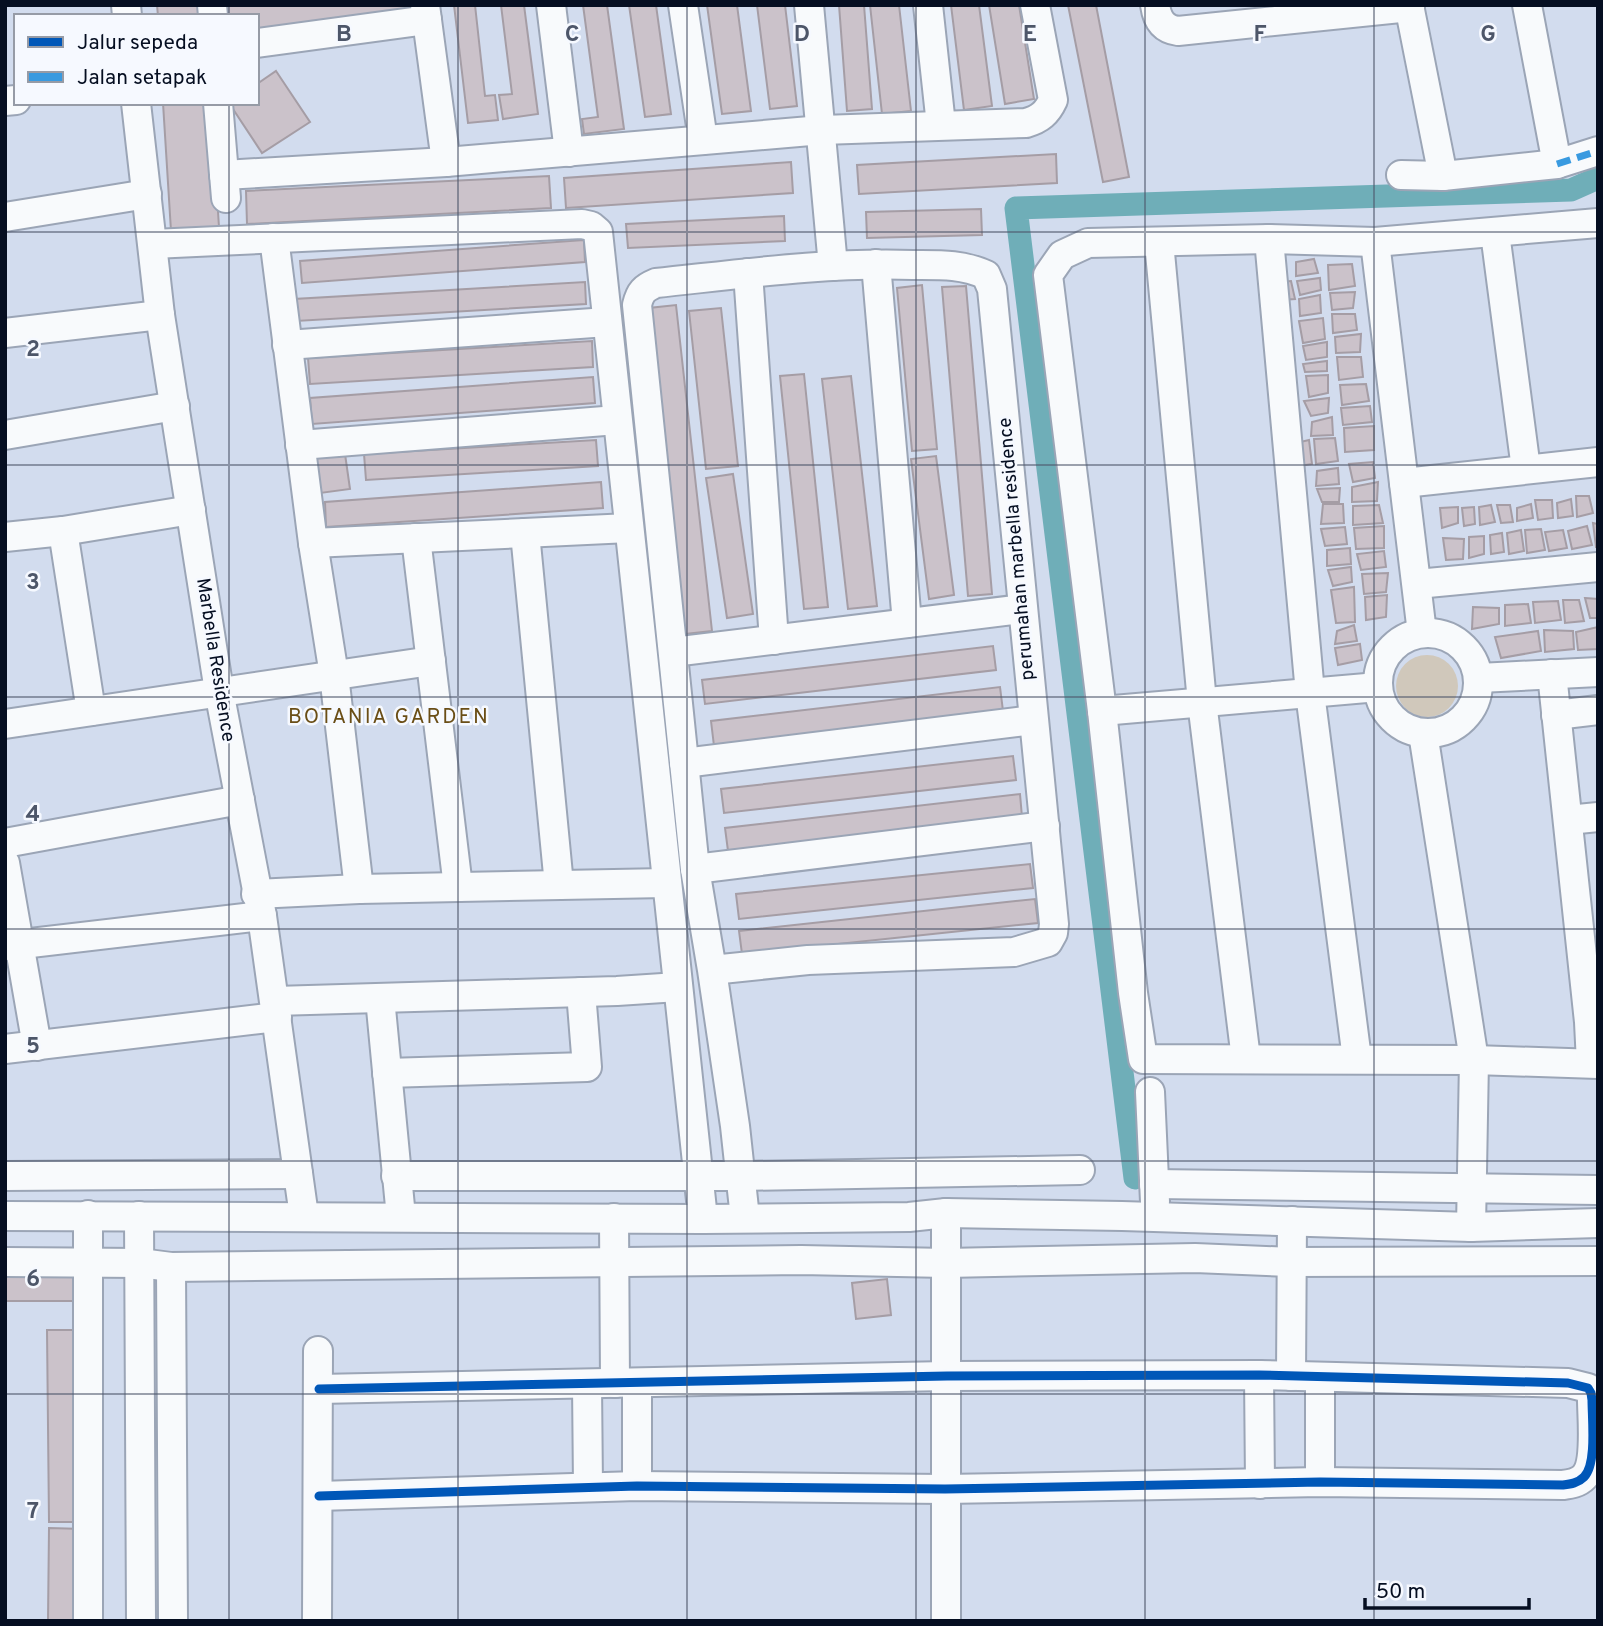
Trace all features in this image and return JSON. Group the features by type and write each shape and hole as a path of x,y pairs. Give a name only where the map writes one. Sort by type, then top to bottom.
{"street":[{"path":"551,5 569,152"},
{"path":"683,5 703,140"},
{"path":"809,5 833,266"},
{"path":"928,5 941,125"},
{"path":"218,105 225,187 446,162 822,130 1026,123 1038,120 1048,111 1053,100 1035,5"},
{"path":"1156,5 1159,21 1171,30 1178,31 1409,6 1443,176"},
{"path":"1527,5 1557,164"},
{"path":"259,43 426,13 446,162"},
{"name":"Marbella Residence","path":"136,105 160,315 219,691 276,1009 304,1216"},
{"path":"1401,175 1443,176 1557,164 1598,151"},
{"path":"5,217 147,194"},
{"path":"153,244 582,223 598,232 703,1219"},
{"path":"1552,674 1568,820 1588,920 1594,1063 1143,1059 1048,275 1062,255 1088,243 1269,239 1376,243 1598,223"},
{"path":"1495,233 1526,469"},
{"path":"274,238 313,543 334,675 359,890"},
{"path":"1269,239 1310,693 1357,1059"},
{"path":"1159,242 1202,702 1246,1059"},
{"path":"1376,243 1422,633"},
{"path":"876,264 907,623"},
{"name":"perumahan marbella residence","path":"673,652 637,305 640,294 646,287 656,283 833,266 961,266 986,275 992,289 1045,826 1053,933 1048,942 1014,952 808,960 712,970"},
{"path":"748,273 774,640"},
{"path":"5,333 160,315"},
{"path":"287,345 607,322"},
{"path":"5,435 175,406"},
{"path":"300,445 617,419"},
{"path":"1404,483 1598,462"},
{"path":"5,537 63,531 191,510"},
{"path":"313,543 629,528"},
{"path":"63,531 91,711"},
{"path":"524,533 559,886"},
{"path":"416,538 458,887"},
{"path":"1417,584 1598,567"},
{"path":"745,1218 742,1176 695,869 673,652 1022,609"},
{"path":"1422,633 1446,636 1466,649 1475,663 1479,678 1475,702 1462,721 1449,730 1434,734 1416,733 1400,726 1387,713 1379,697 1377,680 1381,662 1391,648 1406,637 1422,633"},
{"path":"5,724 431,661"},
{"path":"1479,678 1598,672"},
{"path":"1102,711 1378,687"},
{"path":"1556,715 1598,710"},
{"path":"684,763 1033,720"},
{"path":"1423,733 1474,1060 1472,1188 1483,1227 1501,1262"},
{"path":"5,843 240,800"},
{"path":"1568,820 1598,817"},
{"path":"695,869 1045,826"},
{"path":"5,863 12,945 37,1045"},
{"path":"12,945 359,890 666,883"},
{"path":"5,1049 276,1009 380,998 678,987"},
{"path":"387,1073 587,1068 581,992"},
{"path":"380,998 401,1217"},
{"path":"1150,1092 1155,1217"},
{"path":"397,1176 599,1174 698,1177 1080,1170"},
{"path":"5,1176 298,1174"},
{"path":"50,1175 50,1215"},
{"path":"1154,1184 1598,1190"},
{"path":"5,1216 703,1219 908,1217 946,1213 1483,1227 1598,1223"},
{"path":"946,1213 933,1262 947,1376 946,1621"},
{"path":"88,1215 86,1263 89,1621"},
{"path":"139,1216 141,1621"},
{"path":"908,1217 918,1245 933,1262"},
{"path":"614,1218 615,1262 637,1486"},
{"path":"1291,1376 1292,1222"},
{"path":"5,1262 171,1267 1195,1258 1291,1262 1598,1261"},
{"path":"171,1267 173,1621"},
{"path":"317,1621 318,1351"},
{"path":"1259,1375 1260,1484"},
{"path":"318,1390 947,1376 1259,1375 1568,1383 1588,1388 1592,1400 1591,1466 1585,1476 1576,1483 1563,1485 1320,1482 946,1489 637,1486 319,1496"},
{"path":"1320,1377 1320,1482"},
{"path":"587,1384 588,1488"}],"shaded area":[{"path":"1427,655 1439,657 1449,664 1456,674 1456,698 1449,708 1439,715 1427,717 1415,715 1405,708 1398,698 1396,686 1398,674 1405,664 1415,657"}],"building":[{"path":"157,5 204,5 205,14 158,14"},
{"path":"220,5 416,5 417,16 259,34 259,14 221,14"},
{"path":"454,5 475,5 485,96 495,95 498,120 468,123"},
{"path":"501,5 524,5 538,114 503,119 499,95 512,94"},
{"path":"583,5 607,5 624,129 584,134 582,119 598,117"},
{"path":"629,5 656,5 671,114 645,117"},
{"path":"707,5 737,5 751,111 722,114"},
{"path":"757,5 785,5 797,106 770,109"},
{"path":"839,5 864,5 872,109 847,111"},
{"path":"870,5 899,5 911,111 882,114"},
{"path":"951,5 979,5 992,106 964,110"},
{"path":"989,5 1019,5 1034,99 1005,104"},
{"path":"1068,5 1096,5 1129,177 1103,182"},
{"path":"276,71 310,122 262,153 230,105 259,105 259,83"},
{"path":"163,105 211,105 219,227 171,231"},
{"path":"1056,154 1057,183 859,194 857,165"},
{"path":"791,162 793,193 566,208 564,178"},
{"path":"549,176 551,208 247,224 246,191"},
{"path":"981,209 982,235 867,238 866,212"},
{"path":"784,216 785,241 628,248 626,224"},
{"path":"584,240 585,262 302,283 300,261"},
{"path":"1314,259 1318,273 1296,276 1296,262"},
{"path":"1352,264 1355,286 1329,290 1328,265"},
{"path":"1320,278 1321,290 1300,295 1297,281"},
{"path":"1291,281 1295,299 1281,300 1279,282"},
{"path":"585,282 586,304 296,321 294,299"},
{"path":"922,285 937,449 912,451 897,288"},
{"path":"966,286 992,594 968,596 942,287"},
{"path":"1355,292 1353,308 1332,310 1330,293"},
{"path":"1320,295 1321,313 1300,316 1299,299"},
{"path":"676,305 712,631 685,634 649,308"},
{"path":"721,308 738,466 706,469 689,311"},
{"path":"1332,314 1355,314 1357,330 1333,333"},
{"path":"1323,318 1325,339 1303,343 1299,321"},
{"path":"1361,334 1360,352 1336,353 1335,337"},
{"path":"592,341 593,367 310,384 308,358"},
{"path":"1327,342 1327,357 1306,360 1303,346"},
{"path":"1337,357 1361,357 1363,377 1339,380"},
{"path":"1327,361 1327,371 1305,372 1303,364"},
{"path":"804,374 828,607 804,609 780,376"},
{"path":"1328,375 1328,393 1309,397 1306,376"},
{"path":"851,376 877,606 848,609 822,379"},
{"path":"593,377 595,403 312,424 310,398"},
{"path":"1366,384 1369,401 1342,405 1340,385"},
{"path":"1329,398 1328,413 1311,416 1304,401"},
{"path":"1370,406 1372,422 1343,425 1341,408"},
{"path":"1332,417 1333,435 1311,436 1312,422"},
{"path":"1374,426 1374,450 1345,452 1344,428"},
{"path":"1335,438 1338,461 1316,464 1314,439"},
{"path":"596,440 598,466 366,480 364,454"},
{"path":"1309,440 1312,464 1299,466 1296,443"},
{"path":"344,447 350,489 313,494 307,452"},
{"path":"936,456 954,595 929,599 911,459"},
{"path":"1373,462 1375,478 1353,482 1349,464"},
{"path":"1338,468 1339,484 1316,486 1317,471"},
{"path":"733,474 753,614 727,618 706,478"},
{"path":"601,482 603,508 326,527 325,502"},
{"path":"1378,482 1377,501 1352,502 1352,487"},
{"path":"1340,488 1339,502 1322,502 1317,489"},
{"path":"1576,496 1589,496 1593,513 1577,517"},
{"path":"1571,499 1573,516 1558,518 1557,503"},
{"path":"1535,500 1552,500 1553,518 1538,520"},
{"path":"1323,504 1343,504 1344,523 1321,524"},
{"path":"1531,504 1533,518 1517,521 1517,508"},
{"path":"1379,505 1383,523 1353,525 1353,506"},
{"path":"1491,505 1495,522 1480,525 1479,507"},
{"path":"1497,505 1510,505 1513,522 1501,523"},
{"path":"1458,507 1458,523 1442,528 1440,508"},
{"path":"1474,507 1475,524 1464,526 1462,508"},
{"path":"1593,523 1598,524 1598,547 1596,547"},
{"path":"1384,526 1384,548 1356,549 1354,528"},
{"path":"1587,526 1592,545 1572,549 1568,531"},
{"path":"1345,527 1347,544 1325,546 1321,529"},
{"path":"1541,529 1545,550 1527,553 1525,530"},
{"path":"1521,530 1524,551 1509,554 1507,533"},
{"path":"1563,530 1567,548 1549,551 1545,532"},
{"path":"1502,533 1504,552 1491,554 1490,535"},
{"path":"1484,536 1484,554 1469,558 1469,537"},
{"path":"1443,538 1464,539 1463,559 1446,560"},
{"path":"1350,548 1351,564 1327,566 1327,550"},
{"path":"1384,551 1386,567 1361,570 1357,554"},
{"path":"1351,567 1352,582 1333,586 1328,570"},
{"path":"1388,573 1386,592 1364,594 1362,574"},
{"path":"1354,587 1355,622 1336,623 1331,590"},
{"path":"1387,595 1386,617 1366,620 1365,597"},
{"path":"1585,598 1598,599 1598,618 1590,618"},
{"path":"1563,600 1579,600 1584,621 1565,623"},
{"path":"1558,601 1561,620 1535,623 1533,602"},
{"path":"1528,604 1531,623 1505,626 1505,605"},
{"path":"1473,607 1499,608 1499,624 1472,629"},
{"path":"1354,625 1357,641 1335,644 1337,631"},
{"path":"1598,627 1598,649 1578,650 1576,632"},
{"path":"1544,630 1573,631 1574,649 1545,652"},
{"path":"1538,631 1541,651 1501,658 1495,637"},
{"path":"1360,644 1362,660 1338,665 1335,648"},
{"path":"993,646 996,670 705,704 702,680"},
{"path":"1000,687 1003,711 714,746 711,721"},
{"path":"1013,756 1016,780 724,813 721,789"},
{"path":"1020,794 1022,817 728,851 725,828"},
{"path":"1030,864 1033,888 739,919 736,894"},
{"path":"1035,899 1038,923 742,954 739,931"},
{"path":"5,1272 74,1272 75,1301 5,1301"},
{"path":"887,1279 891,1315 856,1319 852,1283"},
{"path":"47,1330 79,1330 81,1522 49,1522"},
{"path":"49,1528 84,1529 84,1621 48,1621"}],"waterway":[{"path":"1135,1178 1016,208 1571,190 1598,178"}],"marked path":[{"path":"1557,164 1598,151"}],"cycle path":[{"path":"319,1389 947,1376 1259,1375 1568,1383 1588,1388 1591,1393 1593,1429 1588,1471 1579,1481 1563,1485 1320,1482 945,1489 637,1486 319,1496"}],"district":[{"name":"BOTANIA GARDEN","path":"389,717"}]}
